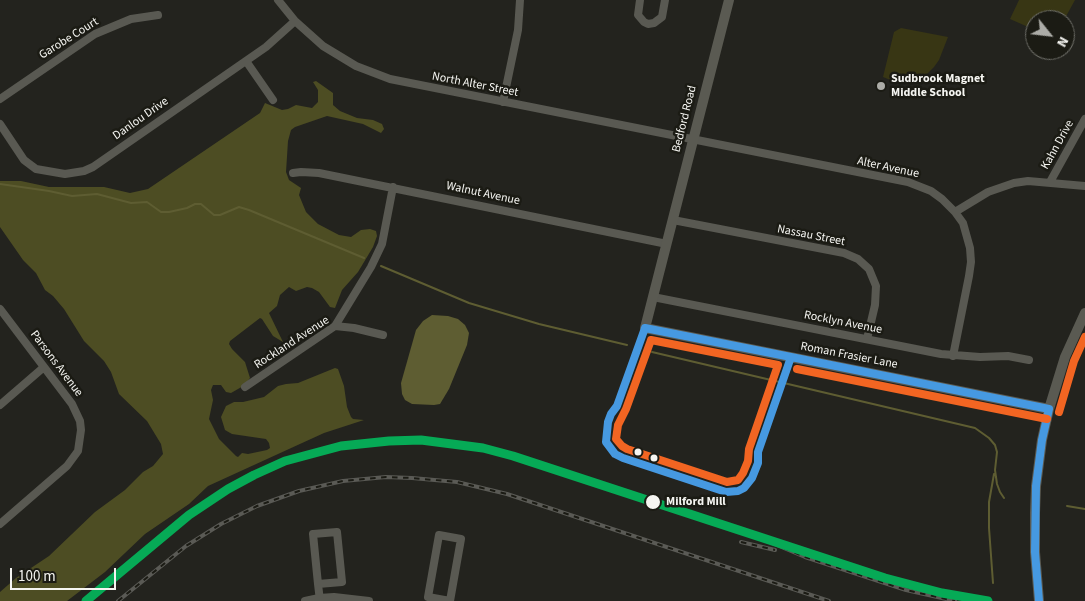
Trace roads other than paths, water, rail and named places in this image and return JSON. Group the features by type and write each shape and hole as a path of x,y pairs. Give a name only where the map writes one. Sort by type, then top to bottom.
{"street":[{"name":"North Alter Street","path":"278,0 295,21 323,46 372,73 409,83 692,140"},
{"path":"503,102 518,30 520,0"},
{"path":"640,0 638,15 648,24 654,23 662,17 666,0"},
{"name":"Bedford Road","path":"645,328 729,0"},
{"name":"Garobe Court","path":"0,98 95,34 131,19 158,15"},
{"name":"Danlou Drive","path":"0,124 29,165 44,171 75,173 93,167 266,47 295,21"},
{"path":"246,61 273,100"},
{"name":"Kahn Drive","path":"1050,182 1085,118"},
{"name":"Alter Avenue","path":"692,140 908,182 931,191 942,199 963,223 967,235 971,262 953,356"},
{"name":"Walnut Avenue","path":"293,173 319,173 393,187 667,244"},
{"path":"955,212 988,192 1002,186 1028,181 1085,186"},
{"path":"335,326 371,267 382,244 393,187"},
{"name":"Nassau Street","path":"673,220 844,253 858,259 868,269 876,286 875,305 867,339"},
{"name":"Rocklyn Avenue","path":"653,297 953,356 1008,356 1029,360"},
{"name":"Parsons Avenue","path":"0,309 72,404 77,413 81,430 78,451 67,466 0,524"},
{"path":"1039,601 1036,580 1035,523 1036,486 1042,440 1049,408 1065,357 1082,324 1085,313"},
{"name":"Rockland Avenue","path":"245,387 335,326 354,328 383,336"},
{"name":"Roman Frasier Lane","path":"645,328 1049,408"},
{"path":"0,405 44,367"},
{"path":"318,584 342,582 337,532 313,534 318,584 320,599"},
{"path":"439,535 461,539 450,601 428,597 439,535"},
{"path":"305,601 351,598 369,601"}],"waterway":[{"path":"0,184 72,196 97,194 131,203 147,202 161,212 169,212 201,204 214,215 220,215 239,207 364,258"},
{"path":"381,266 469,303 539,324 627,345"},
{"path":"652,352 975,428 995,445 997,452 995,470 997,484 1004,498"},
{"path":"993,583 989,502 994,474"},
{"path":"1067,506 1085,509"}],"railway":[{"path":"118,601 186,546 221,524 257,506 299,491 343,481 386,477 457,482 507,494 829,601"},
{"path":"744,531 805,557 906,590 955,601"},
{"path":"741,542 775,550"}],"place":[{"name":"Sudbrook Magnet Middle School","path":"881,86"},
{"name":"Milford Mill","path":"653,502"}]}
